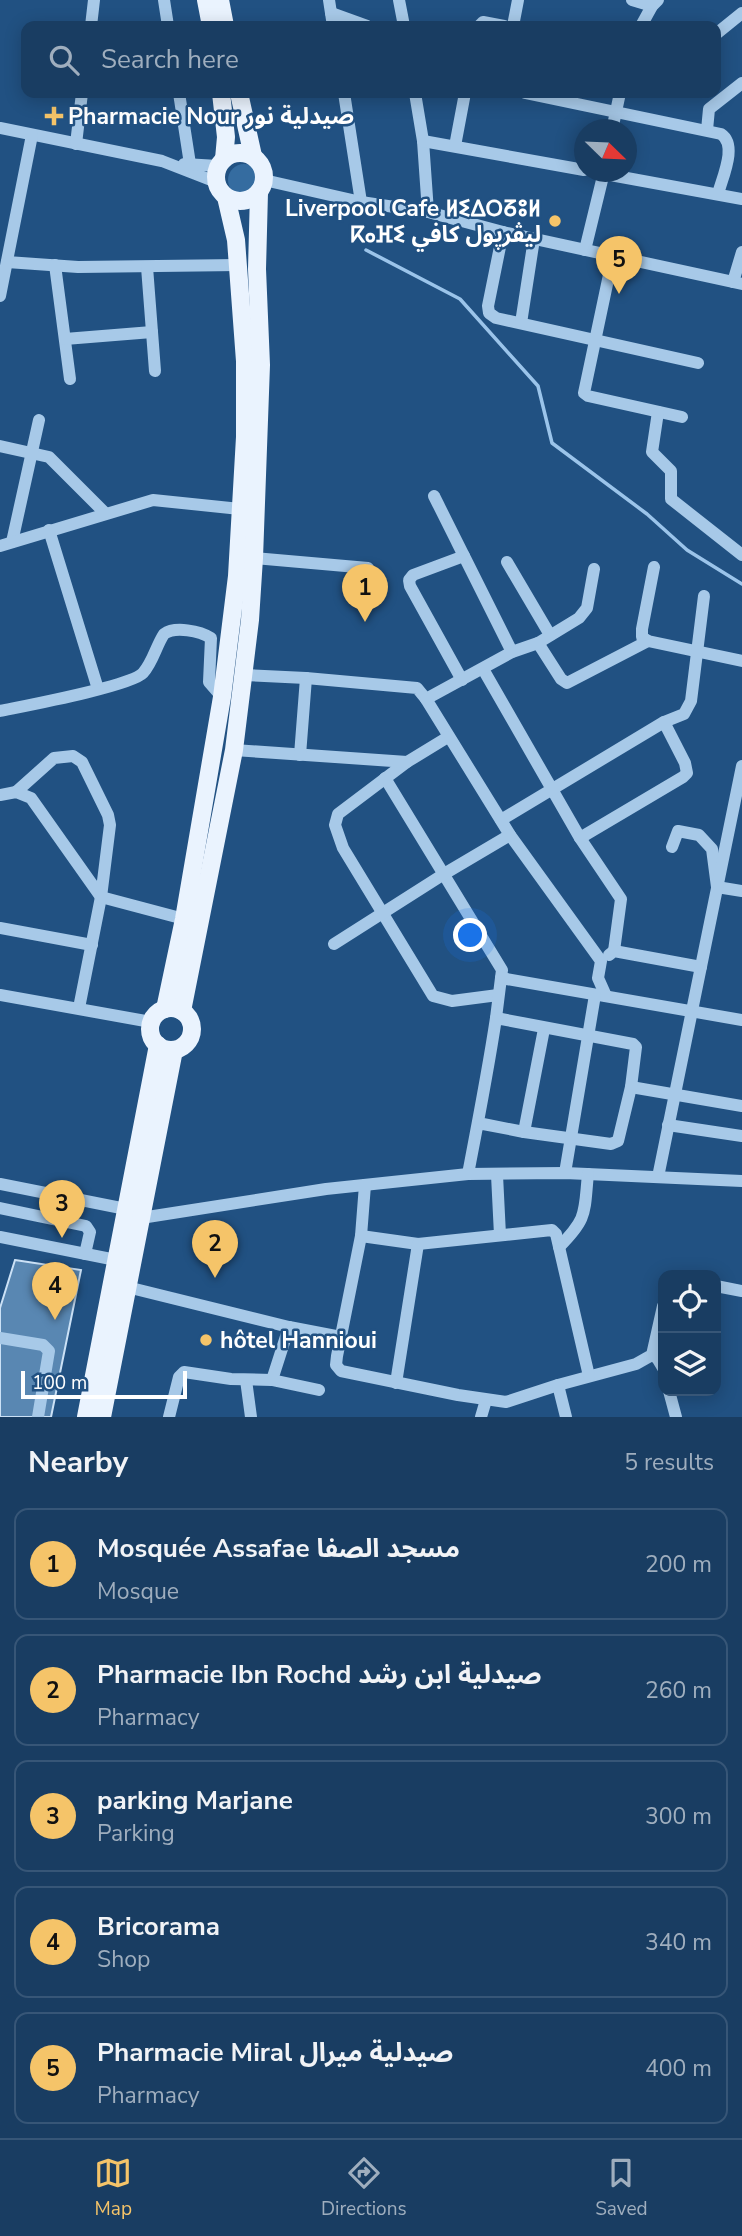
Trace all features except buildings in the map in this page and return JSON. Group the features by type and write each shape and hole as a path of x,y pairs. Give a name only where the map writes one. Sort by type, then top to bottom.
{"main road":[{"path":"206,0 210,21"},
{"path":"220,0 224,21"},
{"path":"173,1010 184,919 222,697 237,576 245,437 245,361 236,240 221,176 226,137 222,98"},
{"path":"173,1010 234,750 244,675 254,558 261,365 257,269 262,166 253,156 240,98"},
{"path":"221,176 238,152 253,156"},
{"path":"221,176 240,201 254,197 262,186"},
{"path":"173,1010 191,1025 191,1036 184,1045 166,1047 150,1032 151,1022 156,1014 173,1010"},
{"path":"102,1417 127,1287 134,1213 166,1047"},
{"path":"86,1417 116,1260 134,1213"}],"street":[{"path":"92,21 94,0"},
{"path":"164,0 167,21"},
{"path":"399,0 403,21"},
{"path":"514,21 518,0"},
{"path":"632,0 655,3 644,21"},
{"path":"331,13 353,21"},
{"path":"721,30 742,13"},
{"path":"707,130 709,108 742,83"},
{"path":"76,144 81,98"},
{"path":"180,98 190,164"},
{"path":"345,98 362,202"},
{"path":"416,98 423,141 428,212"},
{"path":"455,146 464,98"},
{"path":"547,98 616,114 707,130 726,137 730,147 718,194"},
{"path":"615,119 619,98"},
{"path":"0,128 221,176"},
{"path":"0,296 32,135"},
{"path":"423,141 574,168"},
{"path":"171,163 190,164 221,176"},
{"path":"637,179 742,199"},
{"path":"585,250 598,182"},
{"path":"262,186 428,212 503,232 738,283 742,253"},
{"path":"0,226 14,227"},
{"path":"503,232 490,297 489,313 496,318 698,363"},
{"path":"521,323 534,239"},
{"path":"613,256 584,393 682,417"},
{"path":"7,262 147,267 238,265"},
{"path":"55,265 70,379"},
{"path":"147,267 155,371"},
{"path":"65,340 152,332"},
{"path":"658,412 652,452 671,471 671,499 742,555"},
{"path":"6,544 39,420"},
{"path":"0,446 49,457 105,513"},
{"path":"434,496 512,652"},
{"path":"6,544 153,500 240,509"},
{"path":"49,530 98,689"},
{"path":"462,680 409,580 413,575 464,556"},
{"path":"254,558 368,568"},
{"path":"507,562 550,635"},
{"path":"654,568 642,637 698,654 742,661"},
{"path":"426,699 512,652 537,643 579,618 586,612 594,569"},
{"path":"500,820 664,722 684,714 689,707 698,654 704,596"},
{"path":"0,711 98,689 142,675 163,634 169,630 211,638 209,682 222,697"},
{"path":"537,643 561,679 567,683 648,641"},
{"path":"483,669 579,838 621,900 614,951 601,961 598,978 600,995 588,1036 565,1173"},
{"path":"244,675 417,688 510,835 601,961"},
{"path":"300,755 306,678"},
{"path":"579,838 687,773 685,763 664,722"},
{"path":"448,737 407,762 338,814 335,825 344,848 433,996 452,1001 498,995"},
{"path":"234,750 407,762"},
{"path":"0,795 16,792 54,758 73,756 82,762 108,815 110,825 102,897 79,1008"},
{"path":"658,1177 742,766"},
{"path":"385,779 502,970 468,1174"},
{"path":"16,792 31,798 102,897 184,919"},
{"path":"671,847 678,831 699,835 712,849 717,887"},
{"path":"334,944 510,835"},
{"path":"717,887 742,891"},
{"path":"0,928 92,945"},
{"path":"614,951 701,967"},
{"path":"501,978 742,1020"},
{"path":"0,995 151,1022"},
{"path":"478,1123 611,1144 618,1140 631,1087 636,1047 633,1044 496,1018"},
{"path":"524,1132 544,1029"},
{"path":"631,1087 742,1106"},
{"path":"668,1125 742,1136"},
{"path":"0,1184 134,1213 468,1174 565,1173 742,1181"},
{"path":"559,1247 578,1228 583,1217 588,1174"},
{"path":"497,1175 500,1236"},
{"path":"365,1185 362,1236 341,1337 338,1368 346,1373 506,1402 636,1364 652,1355 658,1328"},
{"path":"0,1208 86,1226 90,1232 85,1254"},
{"path":"362,1236 418,1244 547,1229 556,1234 589,1376"},
{"path":"0,1237 116,1260"},
{"path":"396,1383 418,1244"},
{"path":"127,1287 341,1337"},
{"path":"721,1287 742,1291"},
{"path":"272,1380 289,1327"},
{"path":"0,1338 43,1345 49,1351 38,1417"},
{"path":"652,1355 658,1360"},
{"path":"169,1417 179,1377 184,1372 246,1380 272,1380 319,1390"},
{"path":"246,1380 251,1417"},
{"path":"558,1385 566,1417"},
{"path":"670,1396 676,1417"},
{"path":"481,1417 486,1400"}],"shaded area":[{"path":"244,164 255,169 260,180 255,191 244,196 233,191 228,180 233,169"}],"waterway":[{"path":"366,250 460,299 538,386 552,443 647,514 687,550 742,584"}],"place":[{"name":"Pharmacie Nour صيدلية نور","path":"54,116"},
{"name":"Liverpool Cafe ⵍⵉⵠⵔⵒⵓⵍ ⴽⴰⴼⵉ ليڤرپول كافي","path":"555,221"},
{"name":"Pharmacie Miral صيدلية ميرال","path":"619,294"},
{"name":"Mosquée Assafae مسجد الصفا","path":"365,622"},
{"name":"parking Marjane","path":"62,1238"},
{"name":"Pharmacie Ibn Rochd صيدلية ابن رشد","path":"215,1278"},
{"name":"Bricorama","path":"55,1320"},
{"name":"hôtel Hannioui","path":"206,1340"}]}
